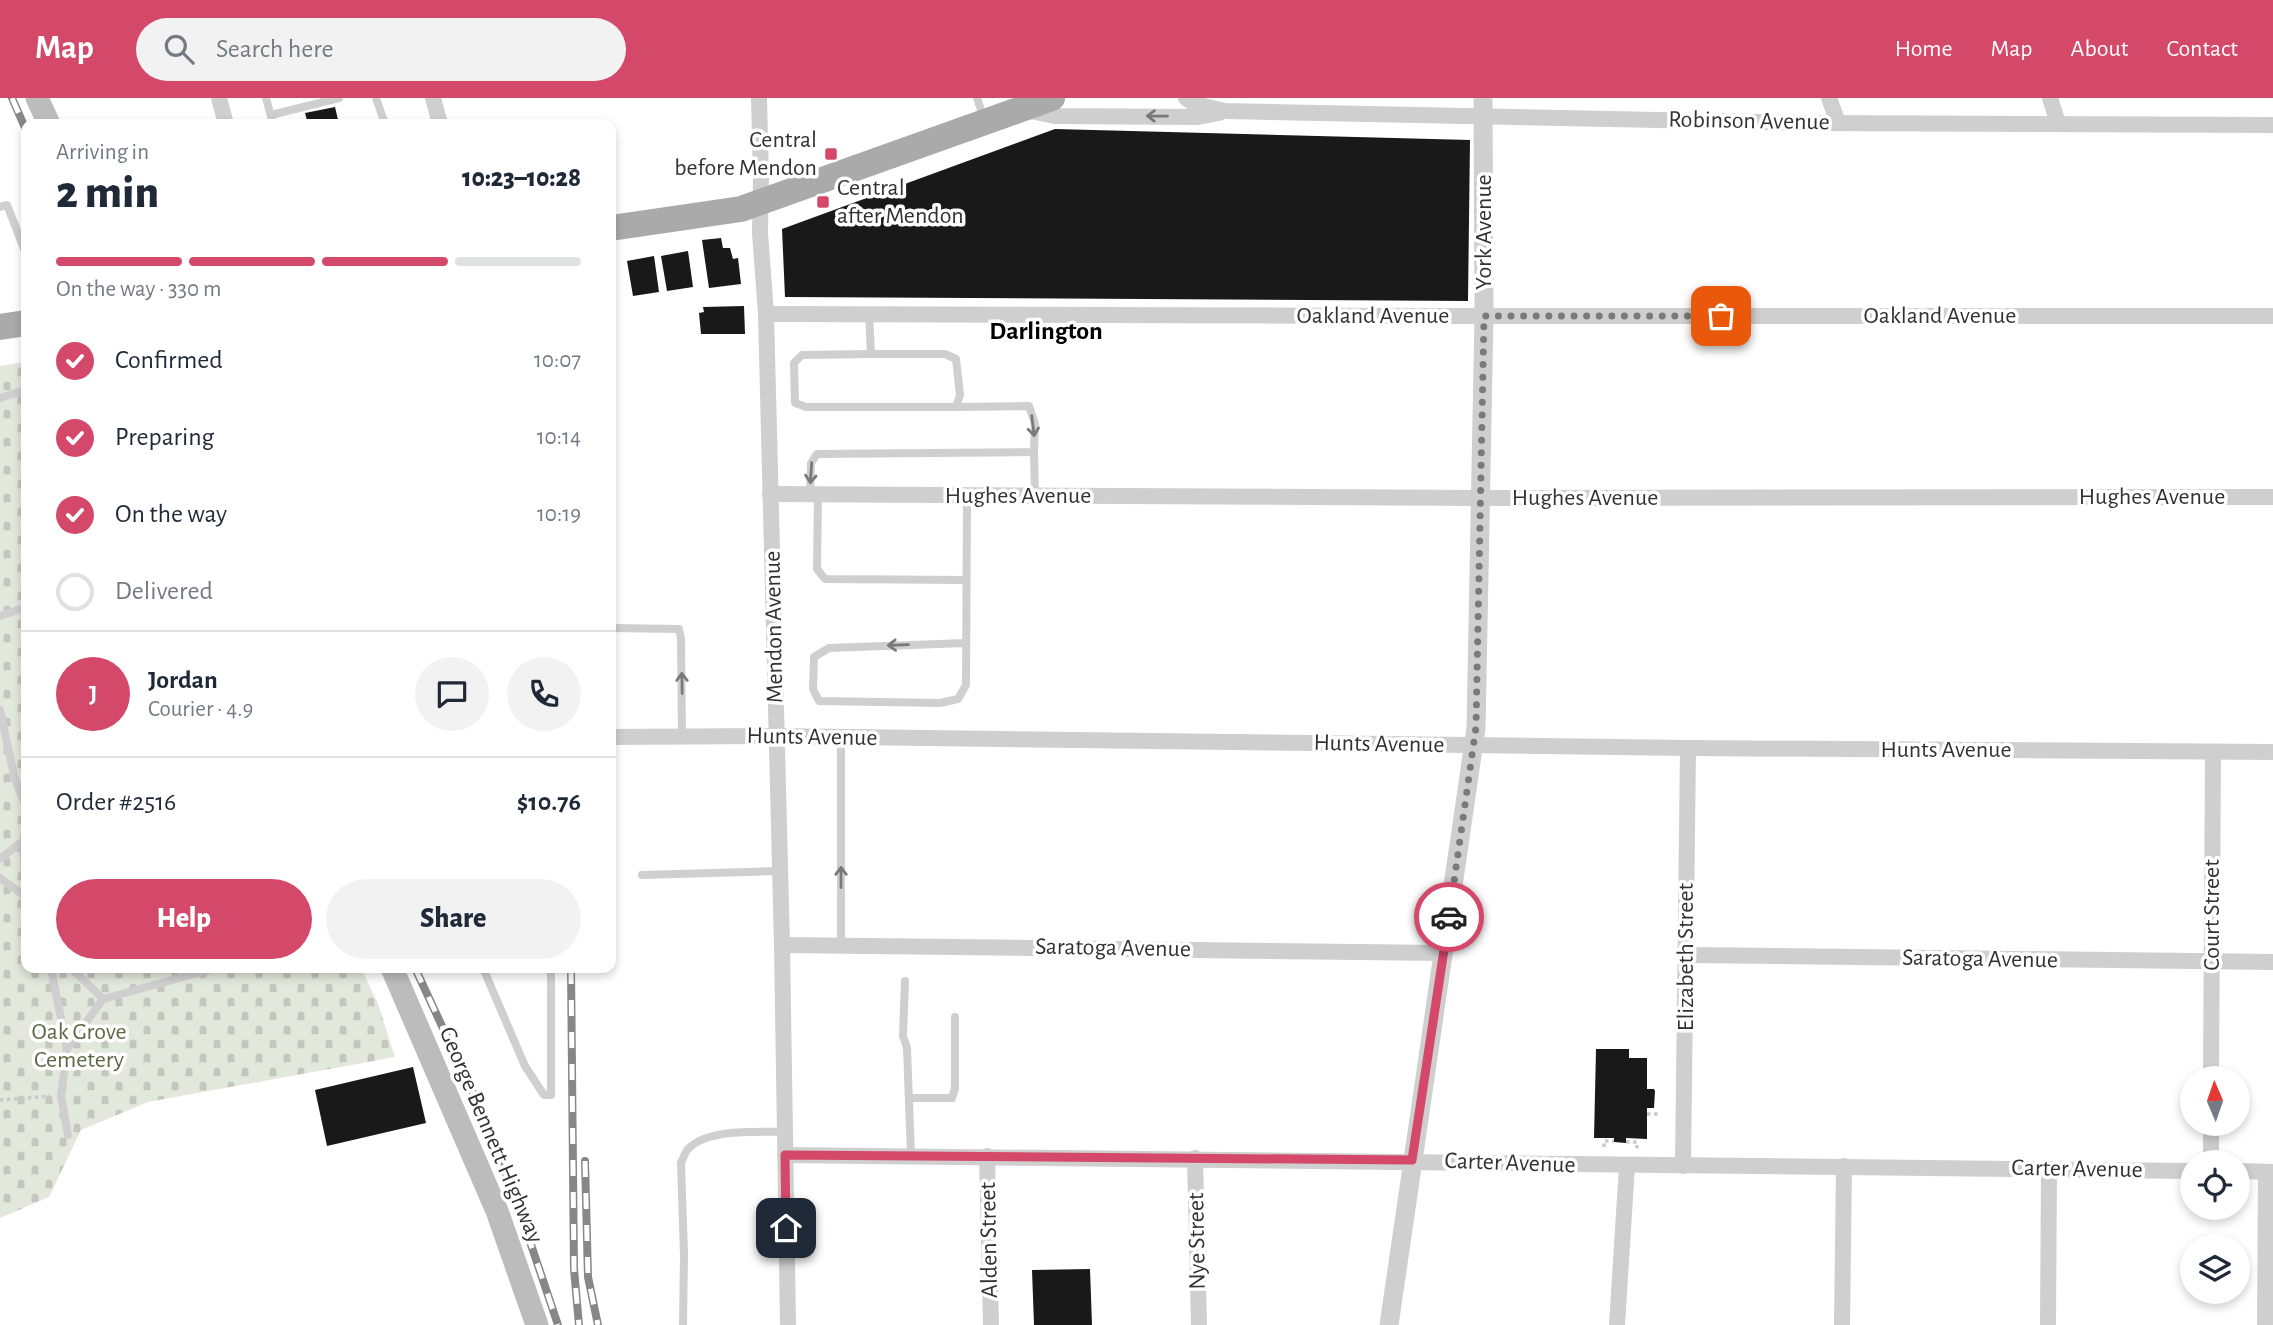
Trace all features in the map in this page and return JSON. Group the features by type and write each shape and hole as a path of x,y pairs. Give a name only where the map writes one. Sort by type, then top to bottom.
{"main road":[{"path":"37,98 47,119"},
{"path":"616,227 704,216 760,203 981,110 1021,109 1052,98"},
{"path":"0,327 21,324"},
{"name":"George Bennett Highway","path":"394,973 497,1211 537,1325"}],"street":[{"path":"219,98 225,119"},
{"path":"433,98 439,119"},
{"name":"Mendon Avenue","path":"759,98 782,945 788,1325"},
{"name":"Robinson Avenue","path":"1186,98 1195,104 1224,111"},
{"path":"1829,98 1838,123"},
{"path":"2050,98 2059,123"},
{"name":"Robinson Avenue","path":"1021,109 1055,116 1198,117 1224,111 1484,107 1838,123 2273,125"},
{"name":"York Avenue","path":"1389,1325 1474,745 1484,316 1484,107"},
{"name":"Oakland Avenue","path":"766,314 2273,316"},
{"name":"Hughes Avenue","path":"770,494 1479,498 2273,497"},
{"name":"Hunts Avenue","path":"616,737 777,736 1688,748 2273,752"},
{"name":"Elizabeth Street","path":"1683,1166 1688,748"},
{"name":"Court Street","path":"2211,1066 2213,752"},
{"name":"Saratoga Avenue","path":"782,945 1444,953"},
{"name":"Saratoga Avenue","path":"1687,956 2273,962"},
{"name":"Carter Avenue","path":"785,1155 1412,1160 1627,1166 2180,1171"},
{"name":"Alden Street","path":"987,1156 991,1325"},
{"name":"Nye Street","path":"1195,1158 1199,1325"},
{"path":"1617,1325 1627,1166"},
{"path":"1842,1325 1844,1166"},
{"path":"2048,1325 2049,1169"},
{"path":"2250,1171 2270,1172 2265,1325"}],"lane":[{"path":"266,98 272,119"},
{"path":"275,119 339,98"},
{"path":"376,98 383,119"},
{"path":"0,207 6,205 21,242"},
{"path":"869,314 871,354"},
{"path":"956,407 960,395 956,359 945,354 802,355 794,363 795,403 806,407 956,407 1029,406 1035,424 1035,496"},
{"path":"0,398 21,392"},
{"path":"967,580 825,579 817,569 811,463 817,454 1034,452"},
{"path":"966,643 829,648 814,657 813,688 819,701 940,703 958,699 966,685 967,496"},
{"path":"0,616 21,609"},
{"path":"616,628 678,629 681,639 682,737"},
{"path":"0,710 15,780 21,794"},
{"path":"841,737 841,946"},
{"path":"0,859 21,843"},
{"path":"642,875 780,871"},
{"path":"0,878 21,894"},
{"path":"52,973 67,1049 61,1096 68,1135"},
{"path":"76,973 103,999"},
{"path":"67,1049 103,999 198,973"},
{"path":"485,973 525,1066 544,1095 551,1095 551,973"},
{"path":"905,981 904,1037 907,1048 911,1156"},
{"path":"909,1098 952,1098 955,1088 955,1017"},
{"path":"683,1325 681,1163 687,1150 699,1141 734,1133 785,1132"}],"path":[{"path":"0,1100 61,1096"},
{"path":"1647,1114 1658,1114"},
{"path":"1604,1149 1604,1141 1614,1141"},
{"path":"1626,1142 1637,1142 1637,1149"}],"green space":[{"name":"Oak Grove Cemetery","path":"21,363 21,973 363,973 378,1004 395,1057 148,1102 81,1130 49,1197 0,1218 0,366"}],"building":[{"path":"335,107 338,119 307,119 305,113"},
{"path":"1055,129 1470,140 1468,301 785,297 782,229"},
{"path":"721,238 723,248 730,248 733,259 738,258 741,284 709,288 702,240"},
{"path":"688,251 693,287 667,291 661,256"},
{"path":"654,256 659,292 633,296 627,261"},
{"path":"744,306 745,334 701,334 699,313 704,312 703,307"},
{"path":"1596,1049 1629,1049 1629,1058 1647,1058 1647,1089 1655,1091 1654,1108 1647,1108 1647,1139 1626,1138 1626,1143 1614,1142 1614,1138 1594,1138"},
{"path":"413,1067 426,1123 327,1146 315,1090"},
{"path":"1090,1269 1092,1325 1034,1325 1032,1270"}],"railway":[{"path":"12,98 21,119"},
{"path":"417,973 487,1123 558,1325"},
{"path":"571,973 574,1269 579,1325"},
{"path":"585,1161 588,1277 598,1325"}],"way so far":[{"path":"1449,917 1476,727 1484,316 1721,316"}],"place":[{"name":"Central before Mendon","path":"831,154"},
{"name":"Central after Mendon","path":"823,202"}],"district":[{"name":"Darlington","path":"1046,331"}],"route":[{"path":"786,1228 785,1155 1412,1160 1449,917"}]}
